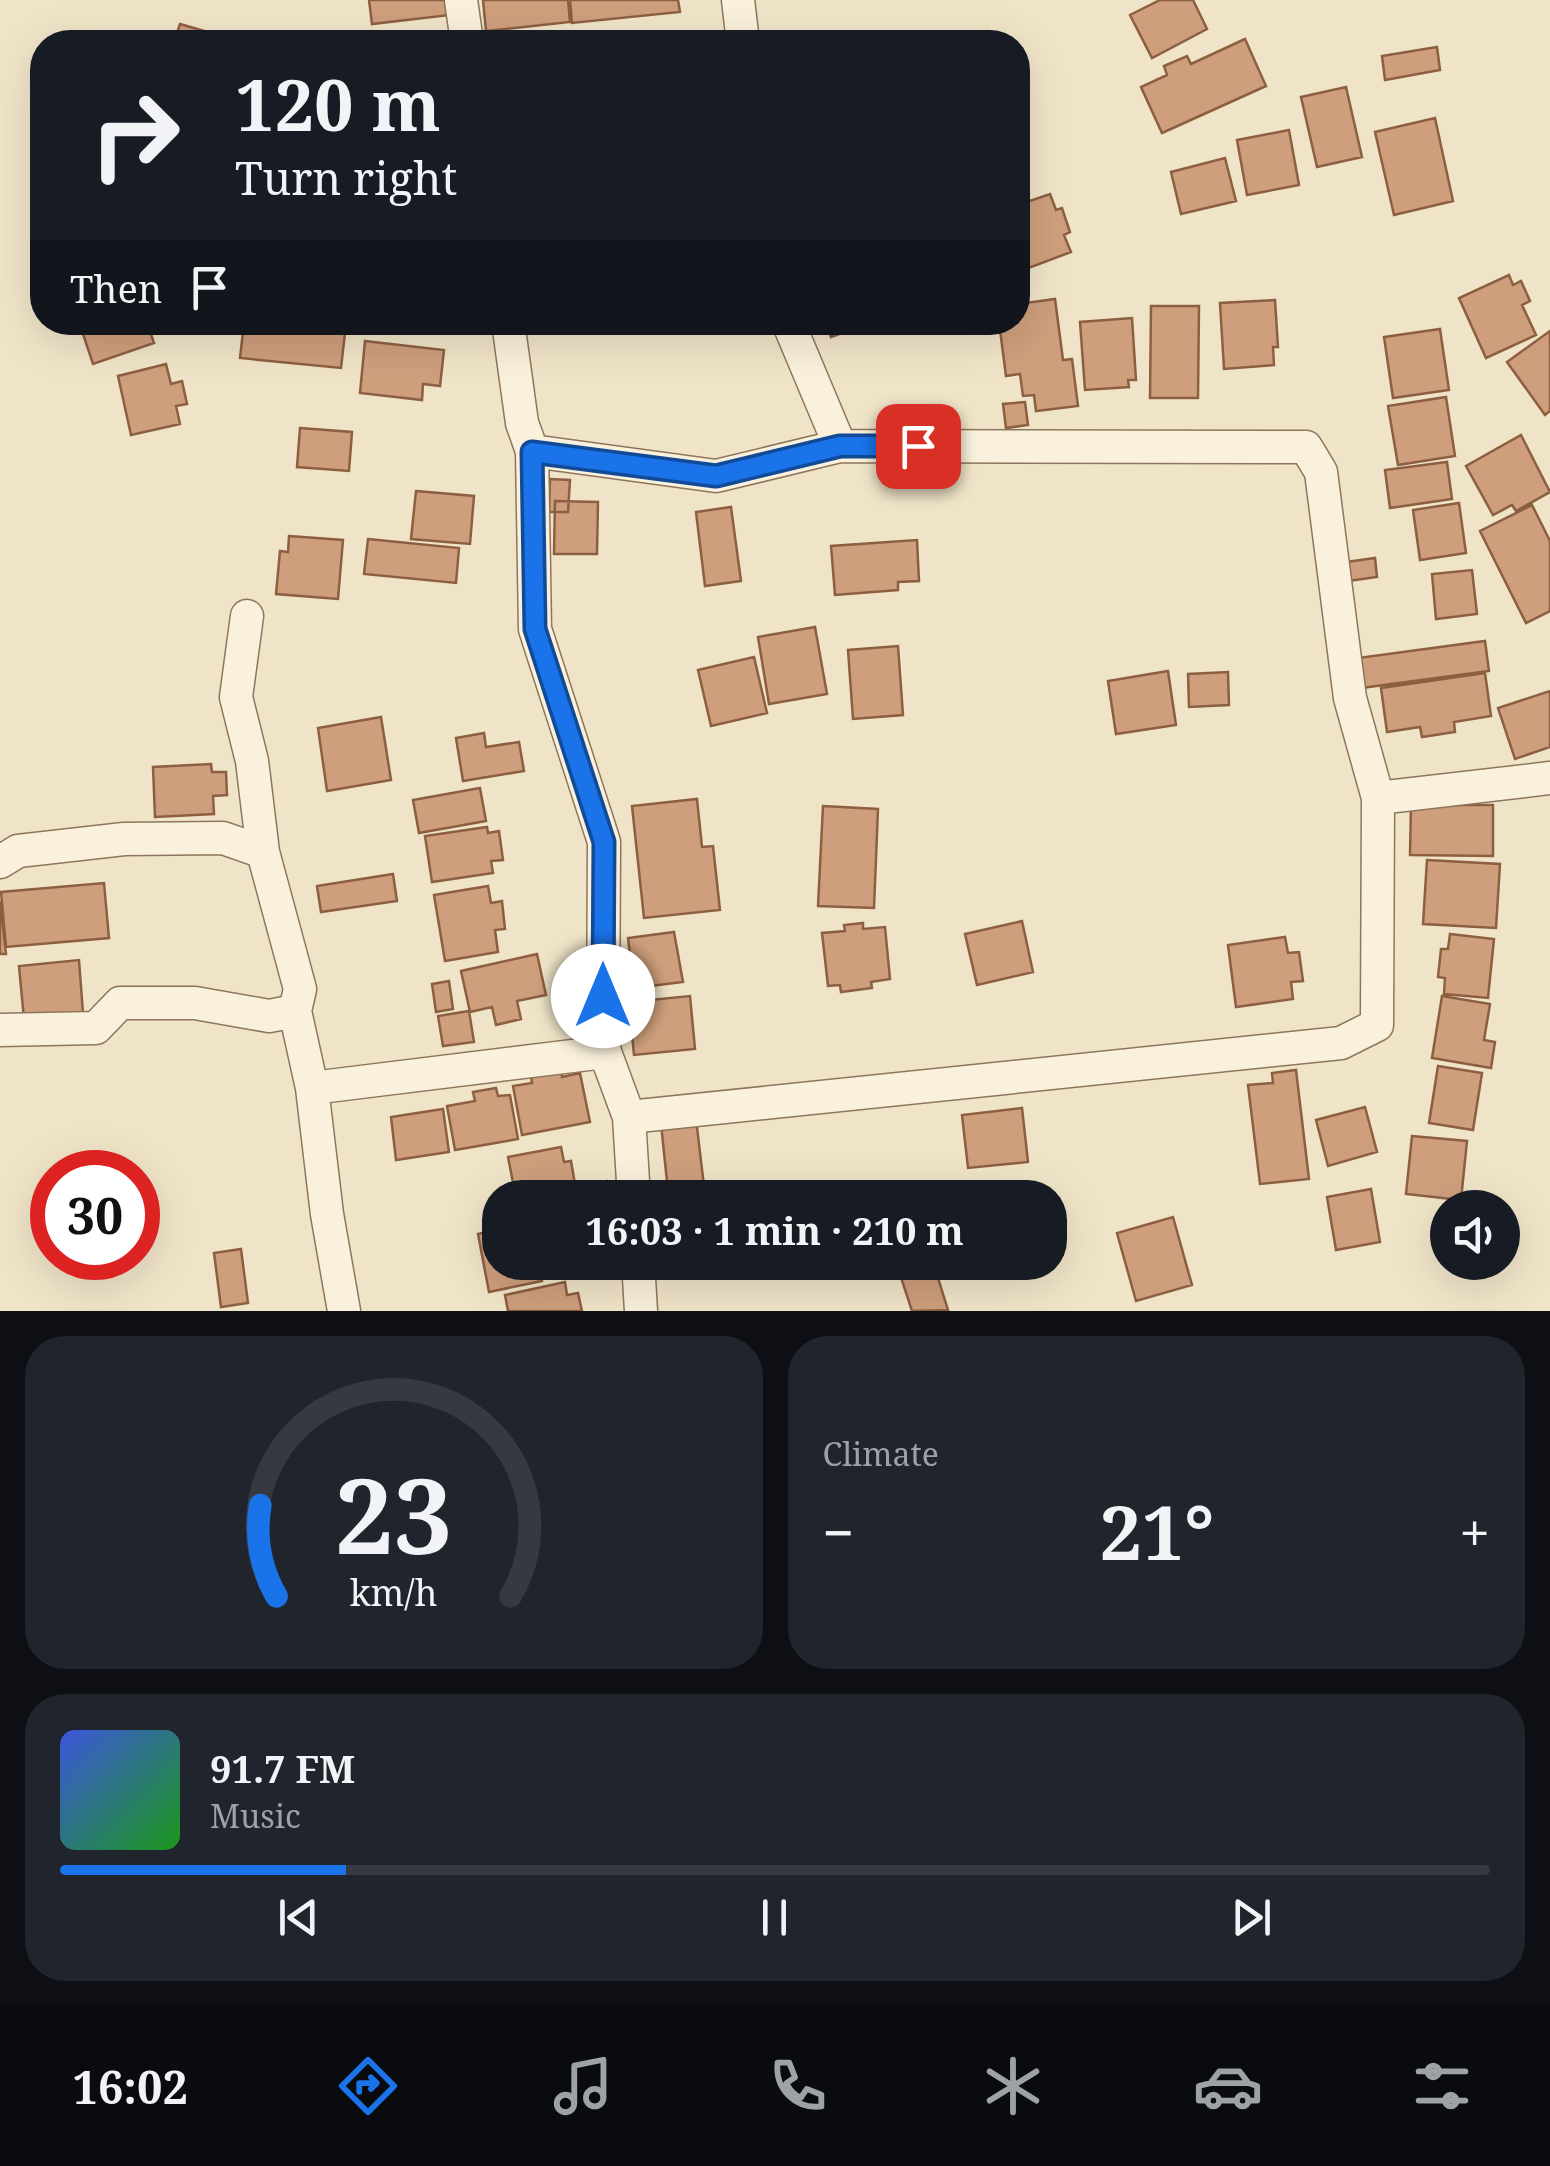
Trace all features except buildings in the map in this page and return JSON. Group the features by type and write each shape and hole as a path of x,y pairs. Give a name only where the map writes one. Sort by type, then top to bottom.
{"street":[{"path":"461,0 465,30"},
{"path":"738,0 742,30"},
{"path":"510,335 522,423 532,452 535,629 604,842 605,1052 629,1118 633,1180"},
{"path":"793,335 840,446"},
{"path":"532,452 716,476 840,446 1306,447 1320,472 1350,698 1378,798 1377,1025 1342,1043 629,1118"},
{"path":"247,616 236,697 252,761 263,852 300,989 296,1010 312,1088 327,1214 344,1311"},
{"path":"1378,798 1550,778"},
{"path":"0,862 18,851 124,839 223,838 263,852"},
{"path":"0,1030 96,1028 120,1004 195,1004 269,1016 296,1010"},
{"path":"312,1088 605,1052"},
{"path":"639,1280 641,1311"}],"route":[{"path":"603,996 604,842 535,629 532,452 716,476 840,446 918,446"}]}
